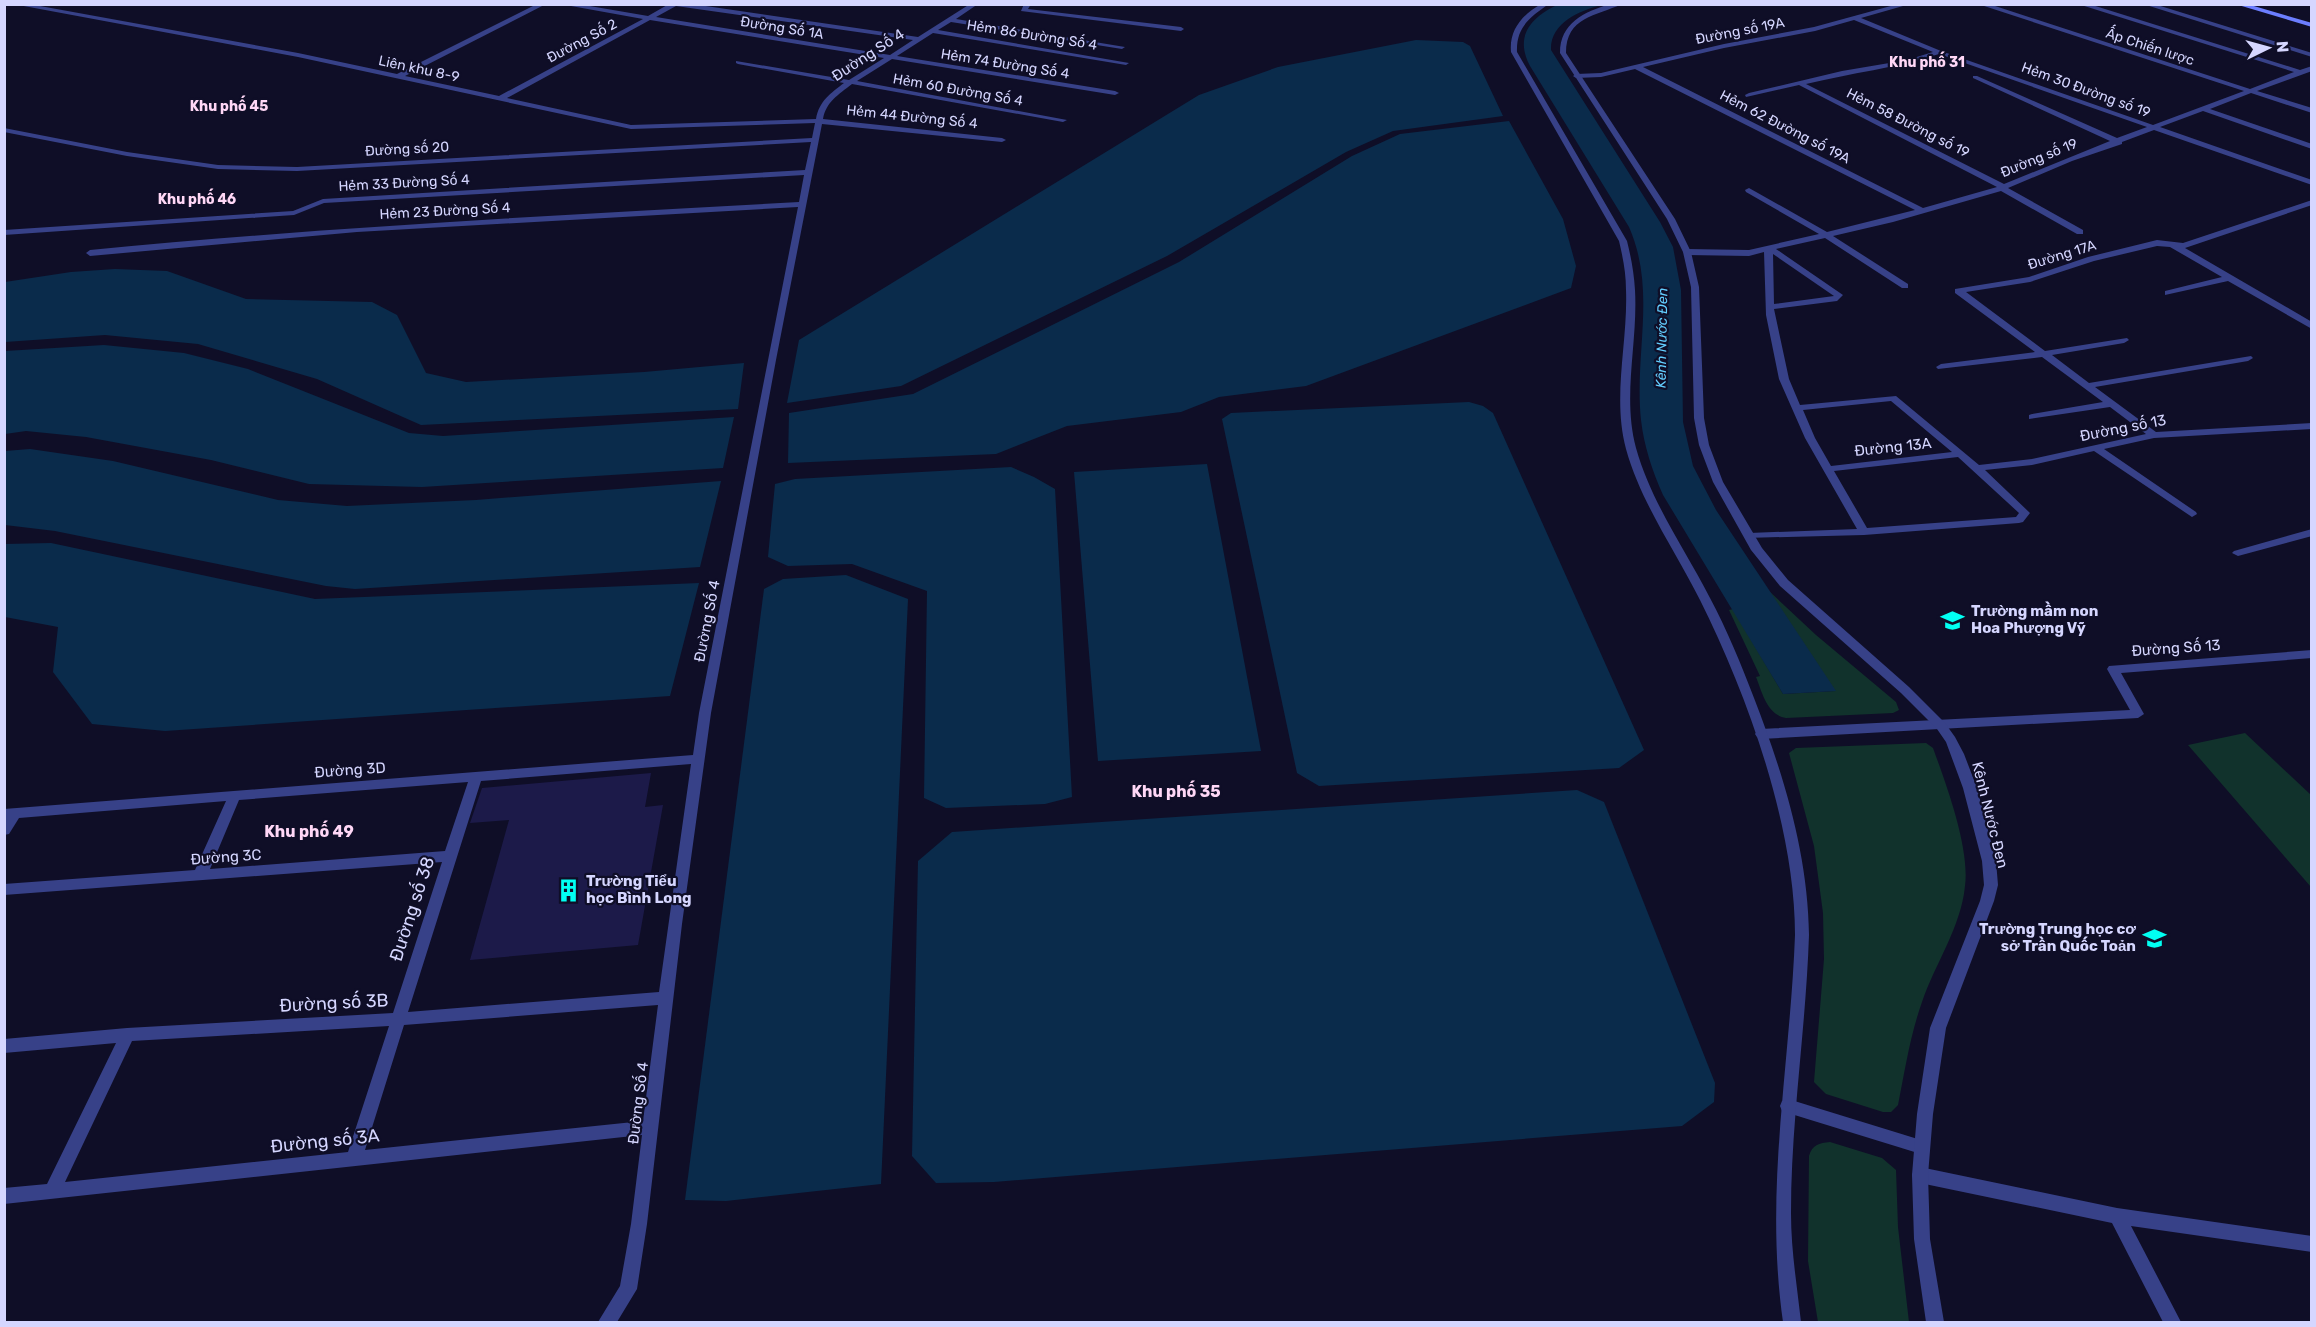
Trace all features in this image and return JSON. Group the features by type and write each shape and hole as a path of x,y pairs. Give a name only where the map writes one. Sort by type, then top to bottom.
{"main road":[{"path":"2238,4 2312,25"},
{"path":"2266,4 2312,17"}],"street":[{"name":"Liên khu 8-9","path":"16,4 298,55 632,126 819,121"},
{"path":"397,76 543,4"},
{"name":"Đường Số 1A","path":"562,4 891,58"},
{"path":"675,4 919,39"},
{"name":"Đường Số 2","path":"500,99 675,4"},
{"name":"Đường Số 4","path":"607,1323 628,1288 639,1224 698,759 771,360 819,121 828,99 849,83 975,4"},
{"path":"1028,4 1023,10 1180,29"},
{"path":"1546,4 1528,16 1520,25 1513,40 1514,52 1623,241 1630,275 1626,410 1632,450 1652,500 1719,628 1761,734 1782,795 1792,834 1801,904 1800,966 1788,1106 1782,1242 1792,1323"},
{"name":"Kênh Nước Đen","path":"1619,4 1587,15 1567,31 1563,40 1563,53 1671,219 1688,252 1695,287 1701,431 1718,482 1770,567 1802,601 1905,690 1941,726 1958,754 1965,771 1989,861 1990,885 1987,901 1938,1028 1921,1147 1922,1239 1935,1323"},
{"name":"Ấp Chiến lược","path":"1981,4 2312,111"},
{"path":"2081,4 2300,72"},
{"path":"2146,4 2312,54"},
{"name":"Đường số 19A","path":"1576,76 1601,75 1903,5"},
{"name":"Hẻm 30 Đường số 19","path":"1854,18 1939,52 2312,183"},
{"path":"951,20 1122,47"},
{"name":"Hẻm 86 Đường Số 4","path":"933,31 1126,63"},
{"path":"1749,95 1908,62 1939,52"},
{"name":"Hẻm 74 Đường Số 4","path":"891,58 1115,93"},
{"name":"Hẻm 60 Đường Số 4","path":"738,62 1063,120"},
{"name":"Hẻm 62 Đường số 19A","path":"1635,66 1922,211"},
{"name":"Đường số 19","path":"1688,252 1749,253 1922,211 2003,187 2069,159 2312,68"},
{"path":"1975,77 2119,142"},
{"name":"Hẻm 58 Đường số 19","path":"1800,83 2003,187 2080,232"},
{"path":"2204,109 2312,147"},
{"name":"Hẻm 44 Đường Số 4","path":"819,121 1002,140"},
{"name":"Đường số 20","path":"4,129 127,154 218,167 297,169 815,140"},
{"name":"Hẻm 33 Đường Số 4","path":"4,232 294,213 323,201 808,172"},
{"path":"1749,189 1905,286"},
{"name":"Đường 17A","path":"2043,354 1958,291 2030,279 2091,259 2157,243 2184,246 2312,202"},
{"name":"Hẻm 23 Đường Số 4","path":"90,253 215,239 802,204"},
{"path":"2172,245 2312,326"},
{"path":"1749,536 1864,532 1810,438 1785,379 1770,307 1767,272 1769,248"},
{"path":"1769,248 1839,297 1770,307"},
{"path":"2168,293 2228,278"},
{"path":"1941,367 2043,354 2124,340"},
{"path":"2043,354 2154,435"},
{"path":"2087,386 2248,358"},
{"name":"Đường 13A","path":"1797,408 1893,398 1962,454 2025,513 2019,520 1864,532"},
{"path":"2032,417 2111,404"},
{"name":"Đường số 13","path":"1977,468 2032,462 2154,435 2312,426"},
{"path":"2096,448 2192,514"},
{"name":"Đường 13A","path":"1828,469 1962,454"},
{"path":"2238,553 2312,532"},
{"name":"Đường Số 13","path":"1941,726 2138,714 2113,669 2312,654"},
{"path":"1761,734 1941,726"},
{"name":"Đường 3D","path":"9,814 698,759"},
{"name":"Đường số 38","path":"354,1158 476,777"},
{"path":"201,875 234,795"},
{"path":"4,830 9,814"},
{"name":"Đường 3C","path":"4,890 450,856"},
{"name":"Đường số 3B","path":"4,1046 127,1035 397,1019 666,998"},
{"path":"52,1191 127,1035"},
{"path":"1788,1106 1921,1147"},
{"name":"Đường số 3A","path":"4,1196 651,1127"},
{"path":"1920,1175 2117,1216 2312,1244"},
{"path":"2117,1216 2172,1323"}],"green space":[{"path":"1769,591 1816,635 1896,702 1899,710 1893,713 1786,718 1774,712 1763,696 1756,677 1760,676 1729,610 1733,609 1783,694 1835,691"},
{"path":"2245,733 2311,795 2311,887 2188,745"},
{"path":"1926,743 1933,748 1956,816 1964,853 1965,886 1963,901 1953,931 1927,988 1918,1015 1898,1105 1891,1112 1883,1112 1826,1094 1814,1082 1824,959 1823,913 1814,846 1789,753 1796,748"},
{"path":"1830,1142 1882,1158 1896,1170 1898,1227 1909,1322 1818,1322 1808,1261 1809,1156 1816,1145"}],"water":[{"path":"1559,4 1601,5 1575,15 1561,25 1555,32 1551,50 1660,222 1673,247 1681,290 1683,422 1693,466 1716,510 1836,691 1783,694 1659,486 1646,449 1641,420 1640,371 1643,299 1642,275 1637,251 1629,227 1530,66 1526,55 1525,37 1533,21"},
{"path":"1416,40 1463,42 1470,46 1503,116 1393,131 1346,152 1167,256 901,386 787,403 799,340 1199,95 1278,67"},
{"path":"1509,121 1563,219 1576,266 1571,288 1306,386 1219,397 1181,412 1067,426 996,454 788,463 789,413 913,394 1179,262 1352,156 1400,134"},
{"path":"115,269 167,271 246,299 372,302 397,315 426,373 466,382 644,372 744,363 738,409 421,425 317,379 198,344 105,335 5,342 5,282 71,272"},
{"path":"104,345 184,353 248,369 409,433 443,436 734,417 723,468 422,487 309,484 211,460 86,437 26,431 5,434 5,351"},
{"path":"1469,402 1483,406 1493,413 1644,750 1619,768 1319,786 1297,773 1222,419 1231,413"},
{"path":"30,449 113,461 278,500 347,506 476,500 721,481 700,567 355,589 326,586 55,531 5,525 5,451"},
{"path":"1207,464 1261,751 1098,761 1074,472"},
{"path":"1011,467 1055,489 1072,797 1045,804 946,808 924,798 927,591 852,564 788,566 768,557 775,484 795,479"},
{"path":"51,543 315,599 699,583 670,696 165,731 92,724 53,672 58,627 5,617 5,544"},
{"path":"846,575 908,599 881,1184 726,1201 685,1200 764,589 783,579"},
{"path":"1577,790 1604,802 1715,1083 1714,1102 1682,1126 994,1182 936,1183 912,1156 918,861 952,832"}],"building":[{"name":"Trường Tiểu học Bình Long","path":"651,773 645,807 663,805 638,945 470,960 509,820 470,823 482,788"}],"place":[{"name":"Trường mầm non Hoa Phượng Vỹ","path":"1953,620"},
{"name":"Trường Tiểu học Bình Long","path":"568,890"},
{"name":"Trường Trung học cơ sở Trần Quốc Toản","path":"2154,938"}],"district":[{"name":"Khu phố 31","path":"1927,62"},
{"name":"Khu phố 45","path":"229,106"},
{"name":"Khu phố 46","path":"197,199"},
{"name":"Khu phố 35","path":"1176,791"},
{"name":"Khu phố 49","path":"309,831"}]}
